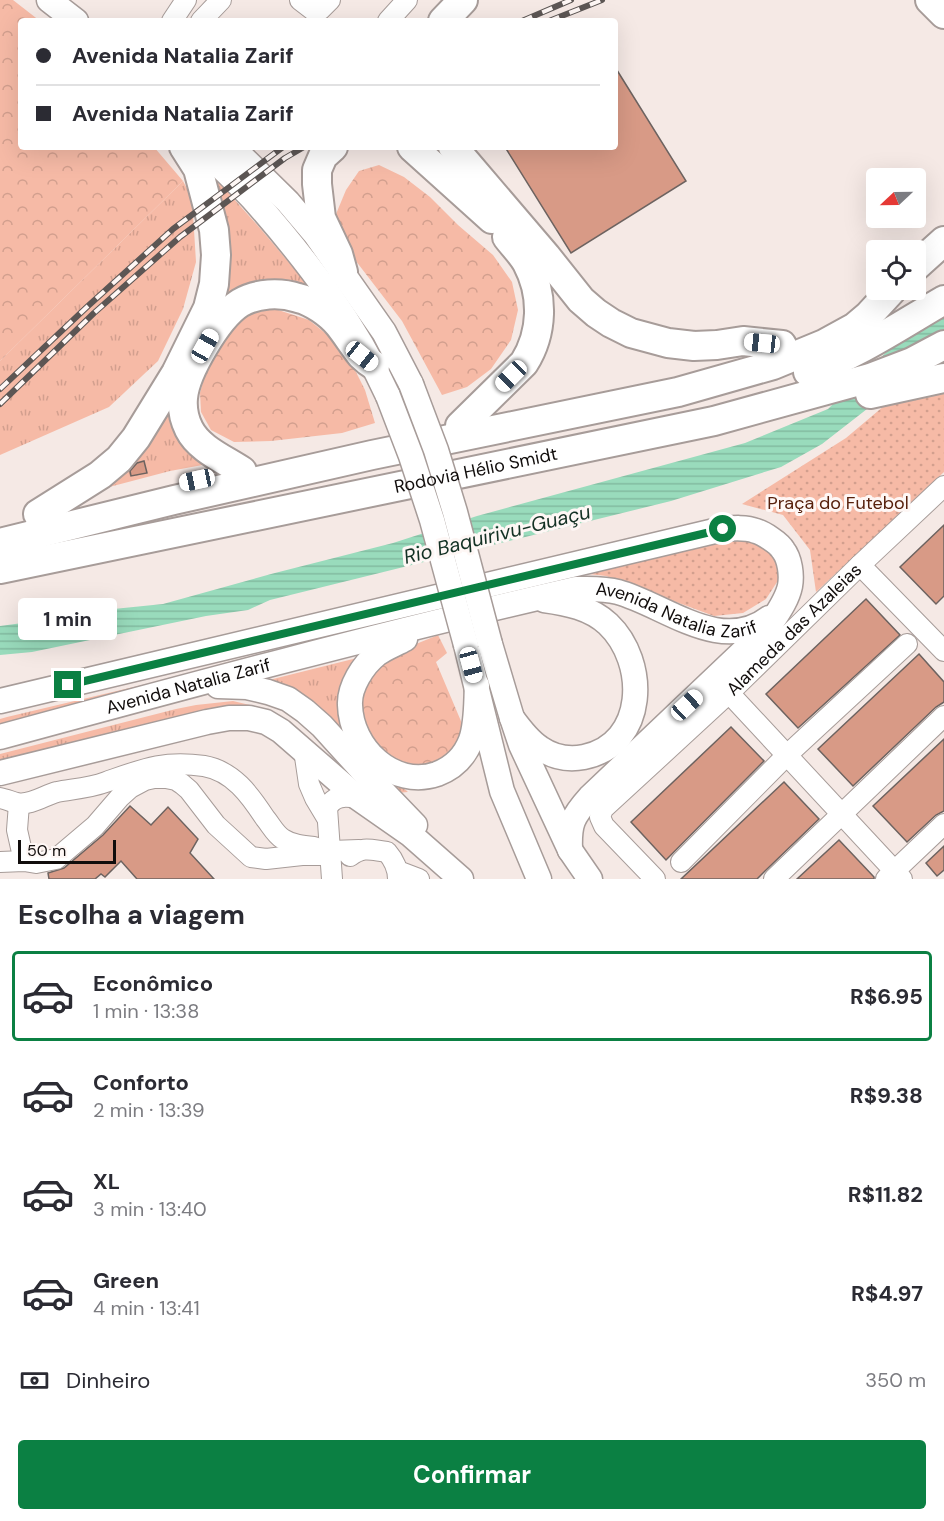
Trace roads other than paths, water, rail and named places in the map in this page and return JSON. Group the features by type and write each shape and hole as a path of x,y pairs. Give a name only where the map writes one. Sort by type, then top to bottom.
{"highway":[{"path":"446,18 464,0"},
{"path":"456,18 464,7 464,0"},
{"path":"930,0 944,15"},
{"path":"38,514 100,475 119,459 136,438 176,373 208,308 214,284 216,255 214,230 198,169 186,150"},
{"path":"330,150 323,156 317,170 317,184 321,218 338,254 343,272"},
{"path":"415,150 492,219"},
{"path":"434,150 526,261 535,279 539,301 538,329 532,352 524,363 460,426"},
{"path":"456,150 581,300 611,323 631,333 668,344 694,346 743,341 782,345"},
{"path":"926,257 944,241"},
{"path":"242,471 198,443 183,414 187,378 211,335 227,313 241,303 261,295 299,298 320,309 338,324 362,356 375,366"},
{"path":"0,523 460,426 718,364 782,345 830,321 866,298"},
{"name":"Rodovia Hélio Smidt","path":"0,543 372,455 678,392 773,365 824,344 855,327 883,300"},
{"path":"372,455 407,459 475,445 523,439 756,389 818,369 868,344 944,300"},
{"name":"Rodovia Hélio Smidt","path":"6,569 707,422 870,378 912,362 944,345"},
{"path":"707,422 826,405 944,378"},
{"path":"377,490 409,467 478,454 523,439"}],"main road":[{"path":"49,0 72,18"},
{"path":"204,150 251,198 303,257 339,308 375,366 411,456 432,520 477,685 502,791 539,879"},
{"path":"246,152 316,235 343,272 384,332 411,384 449,492 490,644 521,745 570,850 590,879"},
{"name":"Avenida Natalia Zarif","path":"0,701 723,529 739,528 756,531 769,538 783,549 791,570 789,587 780,610 763,623 743,631 721,632 700,626 618,592 597,588 576,589 432,623 0,737"},
{"path":"512,718 525,735 540,748 556,756 572,760 601,751 615,741 626,728 633,712 636,693 634,673 620,636 607,622 592,612 577,606 533,599"},
{"path":"570,850 569,832 573,820 585,802 768,628 780,610"},
{"path":"432,623 377,654 359,676 349,703 352,722 361,744 384,767 400,775 431,776 453,766 461,758 471,740 475,722 477,685"},
{"path":"180,688 224,685 247,687 288,699 322,726 462,873 464,879"},
{"path":"0,773 207,722 229,718 249,718 266,722 281,731 358,798 411,835 464,879"}],"street":[{"path":"174,18 186,0"},
{"path":"204,18 221,0"},
{"path":"300,0 313,10 320,10 330,0"},
{"path":"391,18 407,0"},
{"name":"Alameda das Azaleias","path":"655,879 604,826 600,817 603,809 729,693 944,486"},
{"path":"860,565 944,651"},
{"path":"0,710 217,659 249,650 273,636"},
{"path":"681,862 787,755 907,644"},
{"path":"0,728 128,696 180,688"},
{"path":"729,693 842,814 894,876 944,824"},
{"path":"774,879 944,716"},
{"path":"304,750 309,784 327,821"},
{"path":"0,798 19,804 160,765 207,767 225,773 237,782 252,798 275,832 287,842 331,851 365,849 387,852 393,860 398,875 419,879"},
{"path":"189,790 207,767"},
{"path":"0,862 36,863 56,859 87,834 130,788 154,778 176,780 189,790 216,825 251,857 266,859 302,855 319,856 331,851"},
{"path":"90,786 98,794 106,812"},
{"path":"334,879 327,808 332,801 342,796 358,798"},
{"path":"19,804 17,830 24,861"},
{"path":"301,846 315,839 327,821"},
{"path":"334,879 345,862 359,850"}],"water":[{"name":"Rio Baquirivu-Guaçu","path":"944,296 944,339 876,402 822,444 781,467 671,501 270,600 248,610 206,616 32,652 0,655 0,626 57,621 94,611 163,604 393,543 477,516 745,443 828,409"}],"railway":[{"path":"529,18 571,0"},
{"path":"557,18 602,0"},
{"path":"0,389 173,229 279,150"},
{"path":"0,404 94,313 180,237 299,150"}],"park label":[{"name":"Praça do Futebol","path":"838,503"}]}
